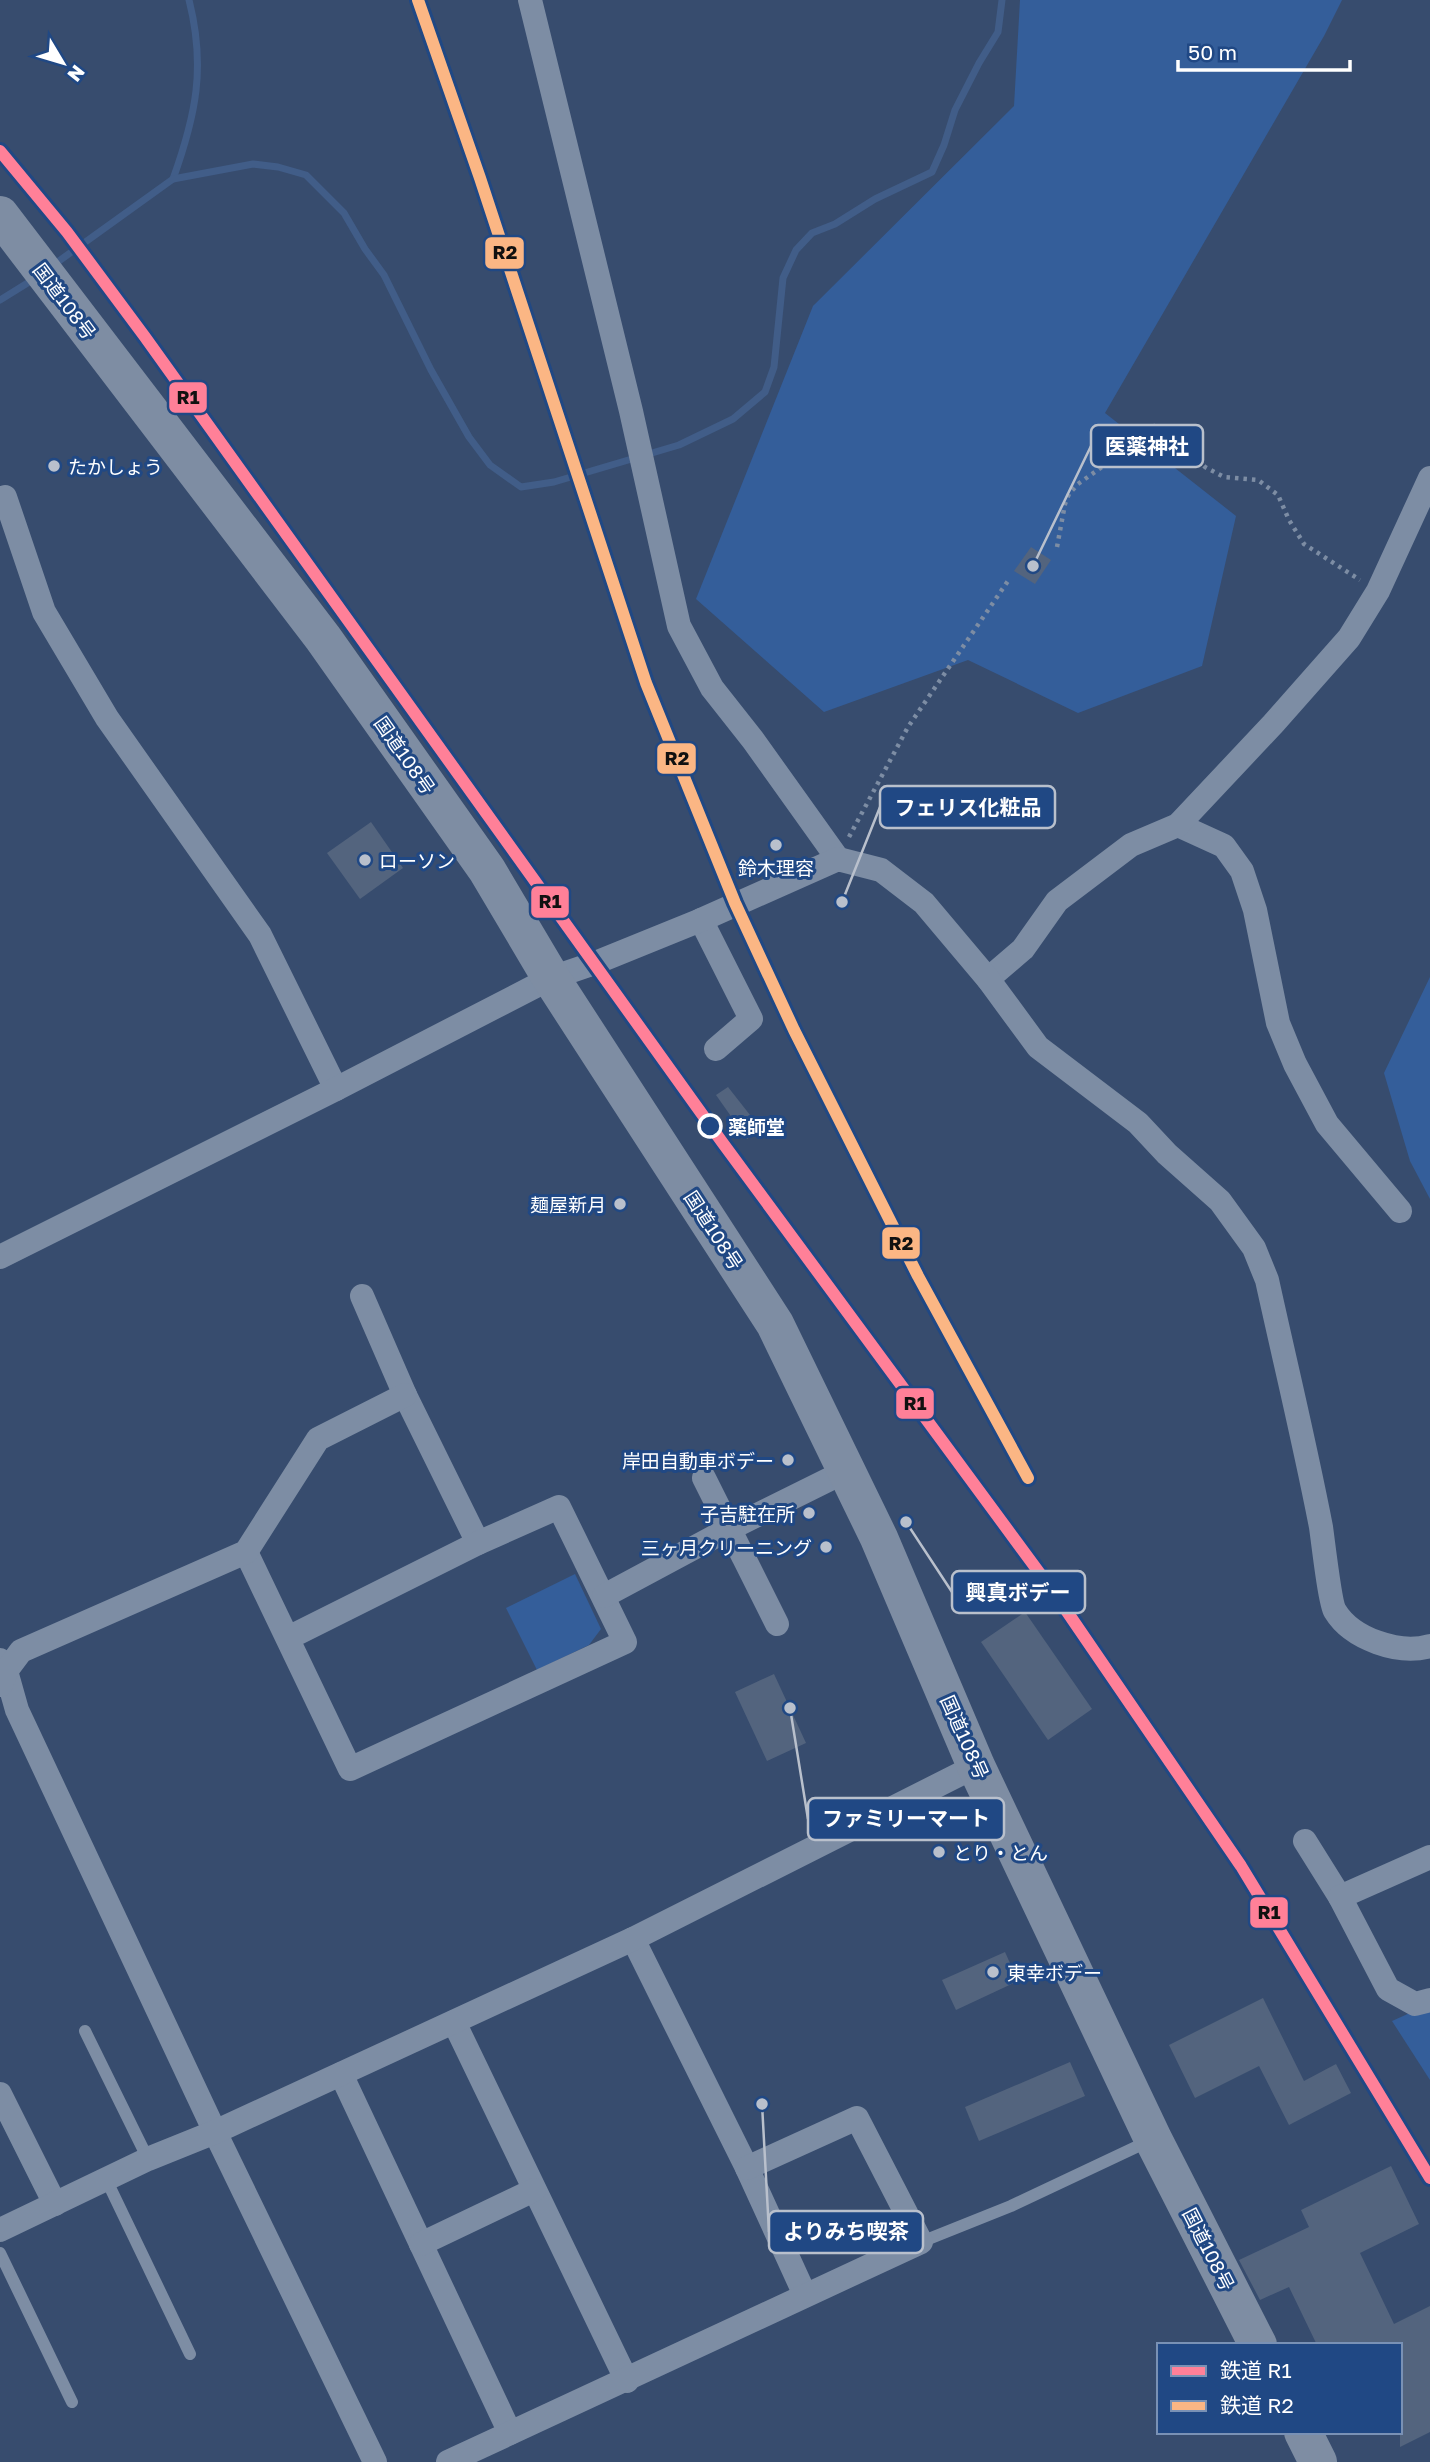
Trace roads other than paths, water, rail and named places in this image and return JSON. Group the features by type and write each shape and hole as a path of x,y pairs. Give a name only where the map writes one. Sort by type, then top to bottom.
{"highway":[{"name":"国道108号","path":"2,217 323,638 487,870 551,978 775,1324 879,1538 976,1766 1153,2138 1257,2343"},
{"path":"1304,2434 1318,2462"}],"street":[{"path":"530,0 631,411 678,626 712,688 753,740 838,859"},
{"path":"988,979 1023,949 1057,901 1132,845 1178,825 1349,638 1378,591 1430,478"},
{"path":"5,497 44,612 107,718 260,936 336,1089"},
{"path":"1178,825 1224,846 1242,871 1255,911 1278,1023 1295,1064 1327,1124 1400,1211"},
{"path":"0,1257 551,978 595,964 838,859 881,870 924,903 988,979 1038,1047 1138,1123 1167,1154 1220,1201 1254,1248 1270,1293 1319,1519 1334,1610 1357,1632 1385,1646 1419,1649 1430,1646"},
{"path":"701,920 751,1019 716,1049"},
{"path":"362,1296 405,1395 478,1543"},
{"path":"375,2462 215,2132 2,1673 21,1651 246,1552 318,1439 405,1395"},
{"path":"604,1596 729,1529 846,1471"},
{"path":"704,1478 777,1624"},
{"path":"246,1552 350,1769 625,1642 559,1507 478,1543 288,1638"},
{"path":"0,2230 148,2159 215,2132 633,1939 976,1766"},
{"path":"1305,1840 1340,1897 1388,1989 1415,2004 1430,2000"},
{"path":"1340,1897 1430,1857"},
{"path":"633,1939 747,2168 805,2295"},
{"path":"454,2022 627,2381"},
{"path":"341,2074 510,2433"},
{"path":"0,2094 55,2204"},
{"path":"448,2462 921,2242 857,2118 747,2168"},
{"path":"421,2244 534,2190"}],"lane":[{"path":"85,2031 148,2159"},
{"path":"921,2242 1011,2206 1153,2138"},
{"path":"106,2179 190,2354"},
{"path":"0,2253 72,2402"}],"waterway":[{"path":"173,179 188,133 196,91 197,47 189,0"},
{"path":"52,266 173,179 253,164 278,167 306,175 344,213 384,275 431,370 469,437 490,465 521,487 554,482 679,445 733,419 765,392 774,367 783,278 796,250 812,233 835,224 875,199 932,172 955,110 998,32 1002,0"},
{"path":"0,300 34,279"}],"rail line":[{"name":"R2","path":"418,0 480,178 646,683 735,903 794,1030 918,1276 1028,1478"},
{"name":"R1","path":"0,151 67,232 145,337 722,1142 1055,1594 1241,1866 1430,2178"}],"place":[{"name":"たかしょう","path":"54,466"},
{"name":"医薬神社","path":"1033,566"},
{"name":"鈴木理容","path":"776,845"},
{"name":"ローソン","path":"365,860"},
{"name":"フェリス化粧品","path":"842,902"},
{"name":"薬師堂","path":"710,1126"},
{"name":"麺屋新月","path":"620,1204"},
{"name":"岸田自動車ボデー","path":"788,1460"},
{"name":"子吉駐在所","path":"809,1513"},
{"name":"興真ボデー","path":"906,1522"},
{"name":"三ヶ月クリーニング","path":"826,1547"},
{"name":"ファミリーマート","path":"790,1708"},
{"name":"とり・とん","path":"939,1852"},
{"name":"東幸ボデー","path":"993,1972"},
{"name":"よりみち喫茶","path":"762,2104"}]}
